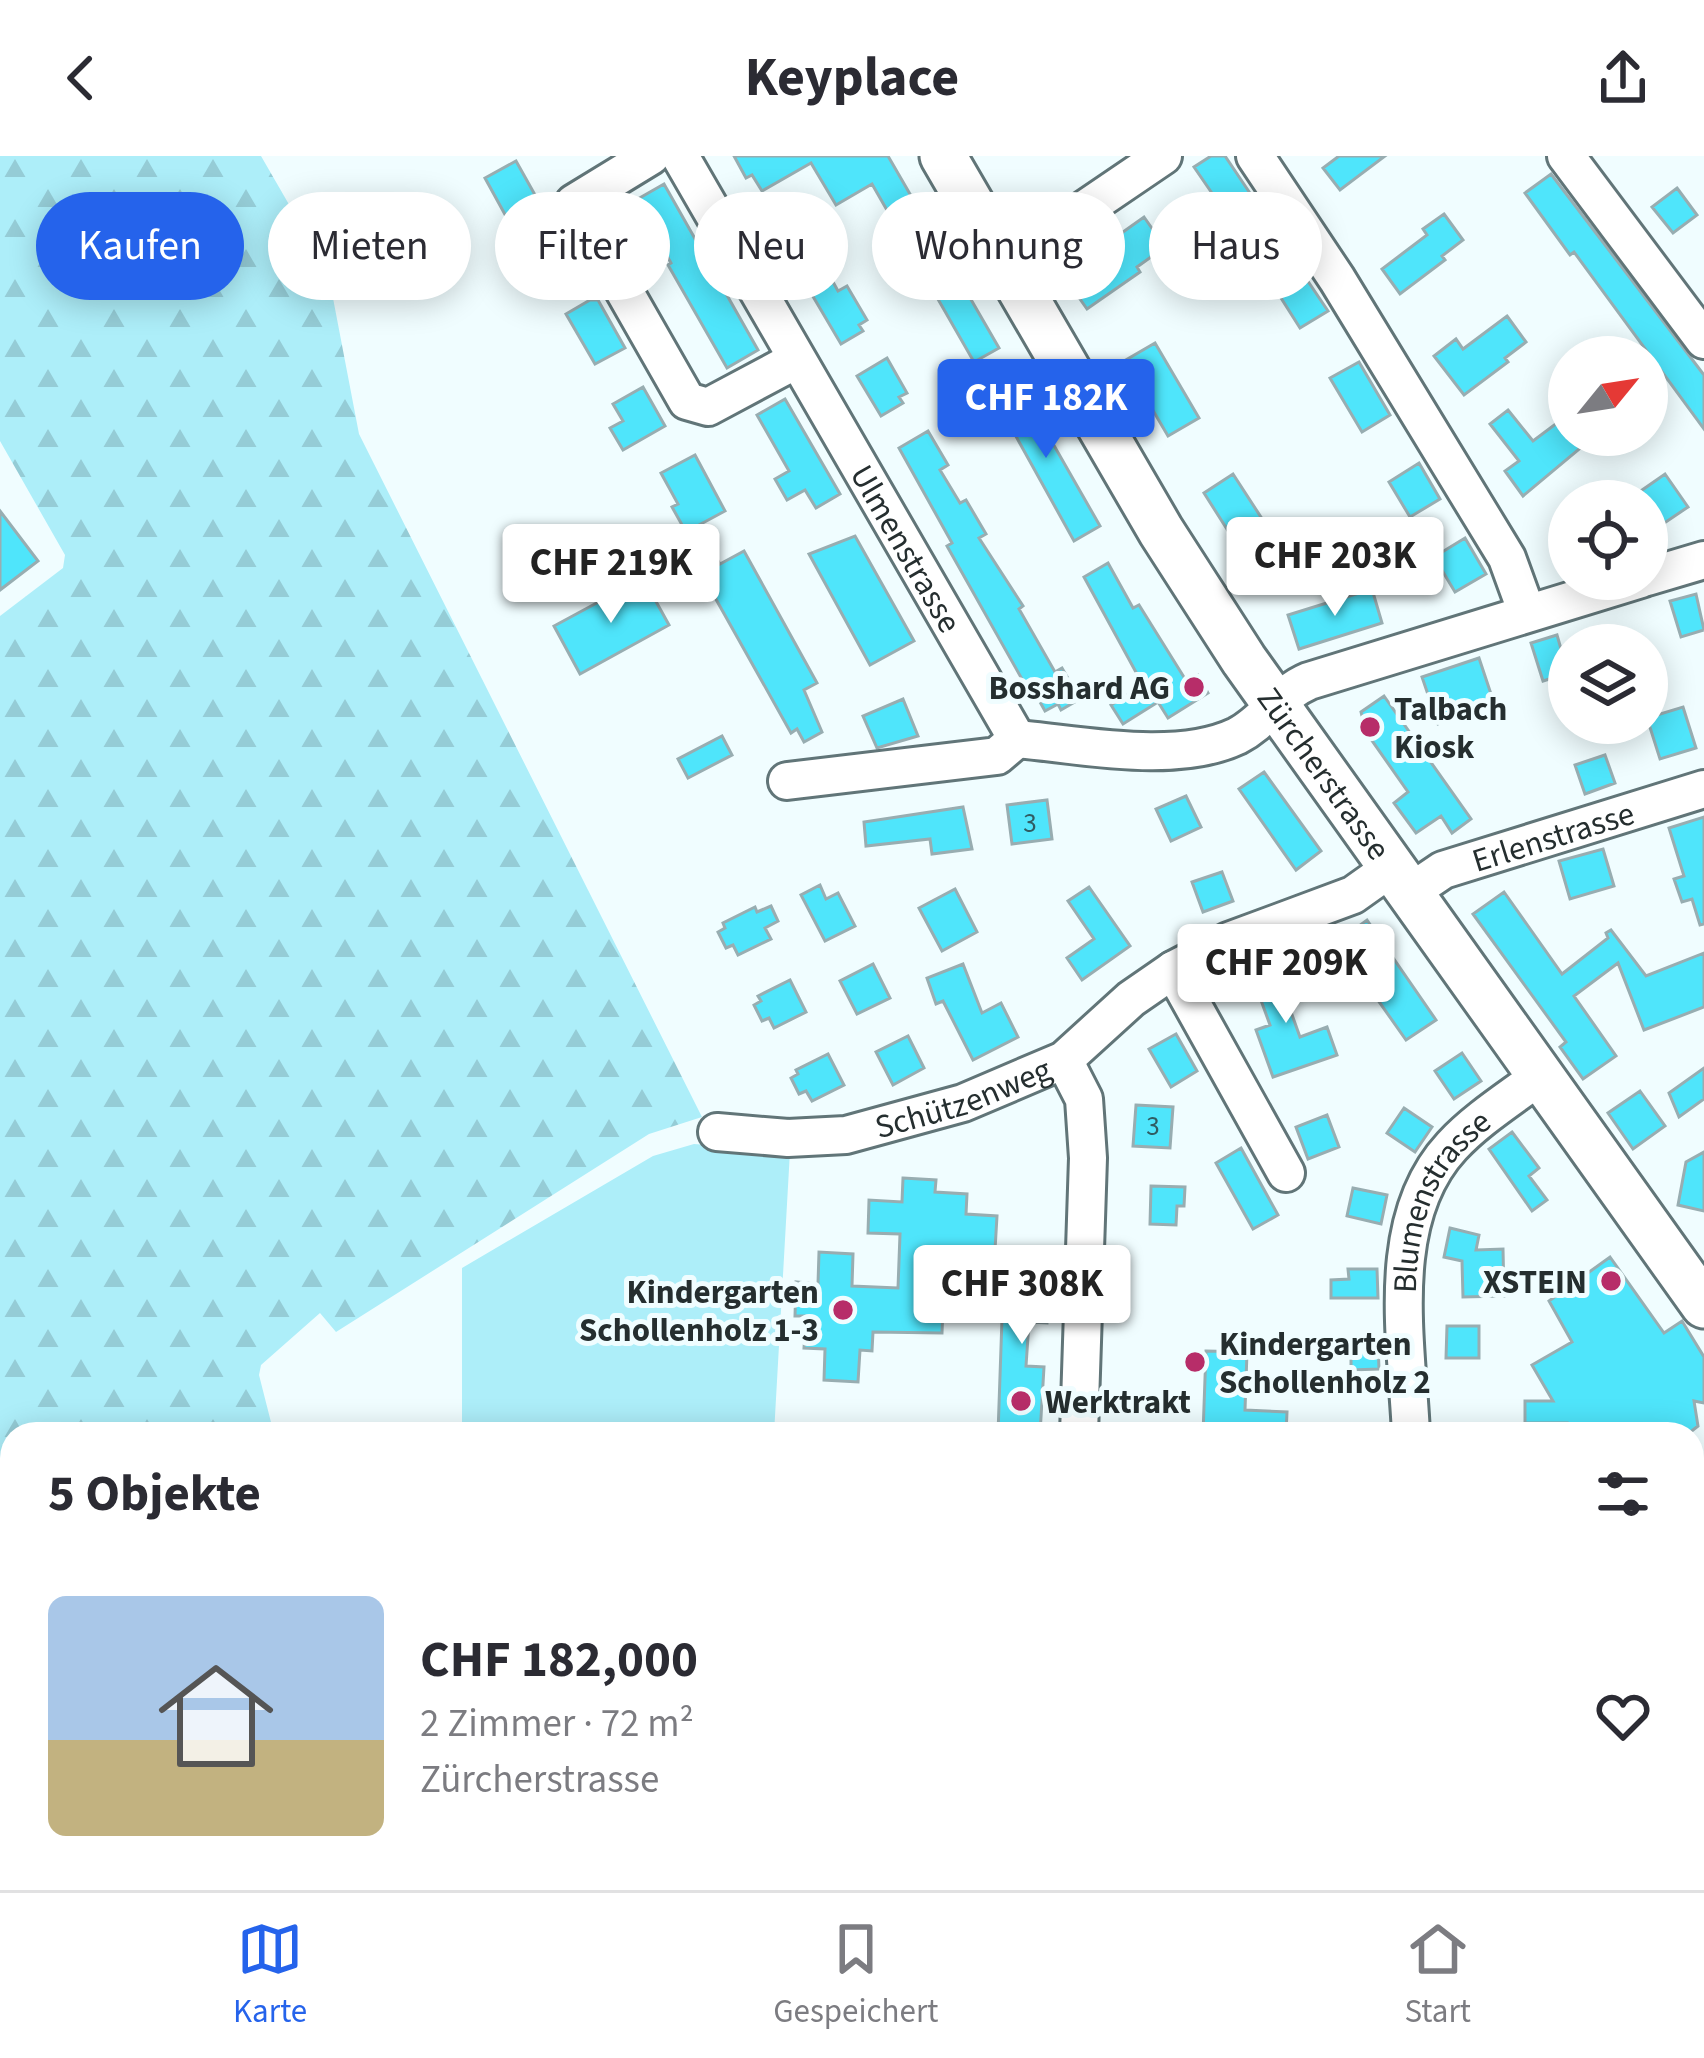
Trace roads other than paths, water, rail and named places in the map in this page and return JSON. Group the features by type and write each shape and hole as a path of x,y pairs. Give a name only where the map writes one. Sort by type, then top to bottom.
{"main road":[{"name":"Zürcherstrasse","path":"943,156 963,192"},
{"name":"Zürcherstrasse","path":"1025,300 1161,531 1277,707 1704,1304"}],"street":[{"path":"651,156 574,202 687,400 708,407 796,360"},
{"name":"Ulmenstrasse","path":"680,156 1016,739"},
{"path":"1110,192 1163,156"},
{"path":"1256,156 1508,558 1527,613"},
{"path":"1566,156 1704,340"},
{"path":"1668,571 1704,560"},
{"path":"787,781 997,756 1016,739 1174,752 1228,740 1277,707 1287,693 1310,681 1570,600"},
{"name":"Erlenstrasse","path":"1400,880 1704,789"},
{"name":"Schützenweg","path":"717,1132 788,1138 846,1136 963,1103 1064,1060 1131,999 1229,941 1400,880"},
{"path":"1173,970 1286,1173"},
{"path":"1064,1060 1084,1100 1088,1158 1079,1422"},
{"name":"Blumenstrasse","path":"1411,1422 1406,1263 1414,1212 1430,1173 1454,1144 1540,1076"}],"place":[{"name":"Bosshard AG","path":"1194,687"},
{"name":"Talbach Kiosk","path":"1370,727"},
{"name":"XSTEIN","path":"1611,1281"},
{"name":"Kindergarten Schollenholz 1-3","path":"843,1310"},
{"name":"Kindergarten Schollenholz 2","path":"1195,1362"},
{"name":"Werktrakt","path":"1021,1401"}]}
